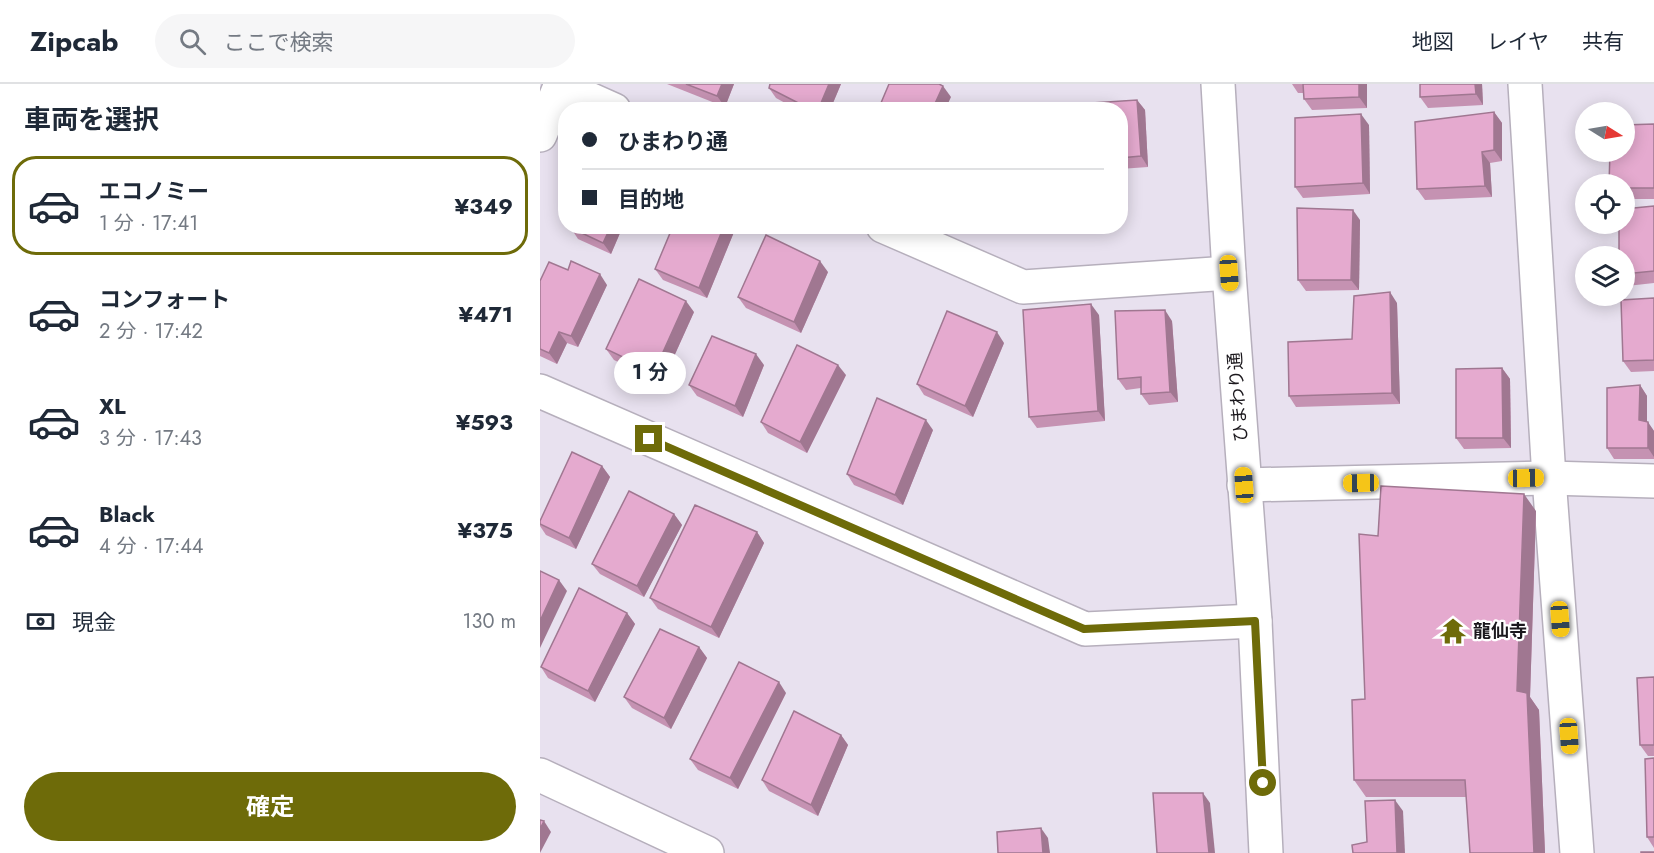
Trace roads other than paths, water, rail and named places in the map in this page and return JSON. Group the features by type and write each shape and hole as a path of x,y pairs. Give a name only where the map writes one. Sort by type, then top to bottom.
{"street":[{"name":"ひまわり通","path":"1218,84 1229,273 1255,621 1266,853"},
{"path":"1525,84 1577,853"},
{"path":"540,135 561,85 597,102"},
{"path":"902,234 1023,287 1229,273"},
{"path":"540,391 1084,629 1255,621"},
{"path":"1244,485 1550,478 1654,480"},
{"path":"540,775 707,853"}],"place":[{"name":"龍仙寺","path":"1453,631"}]}
